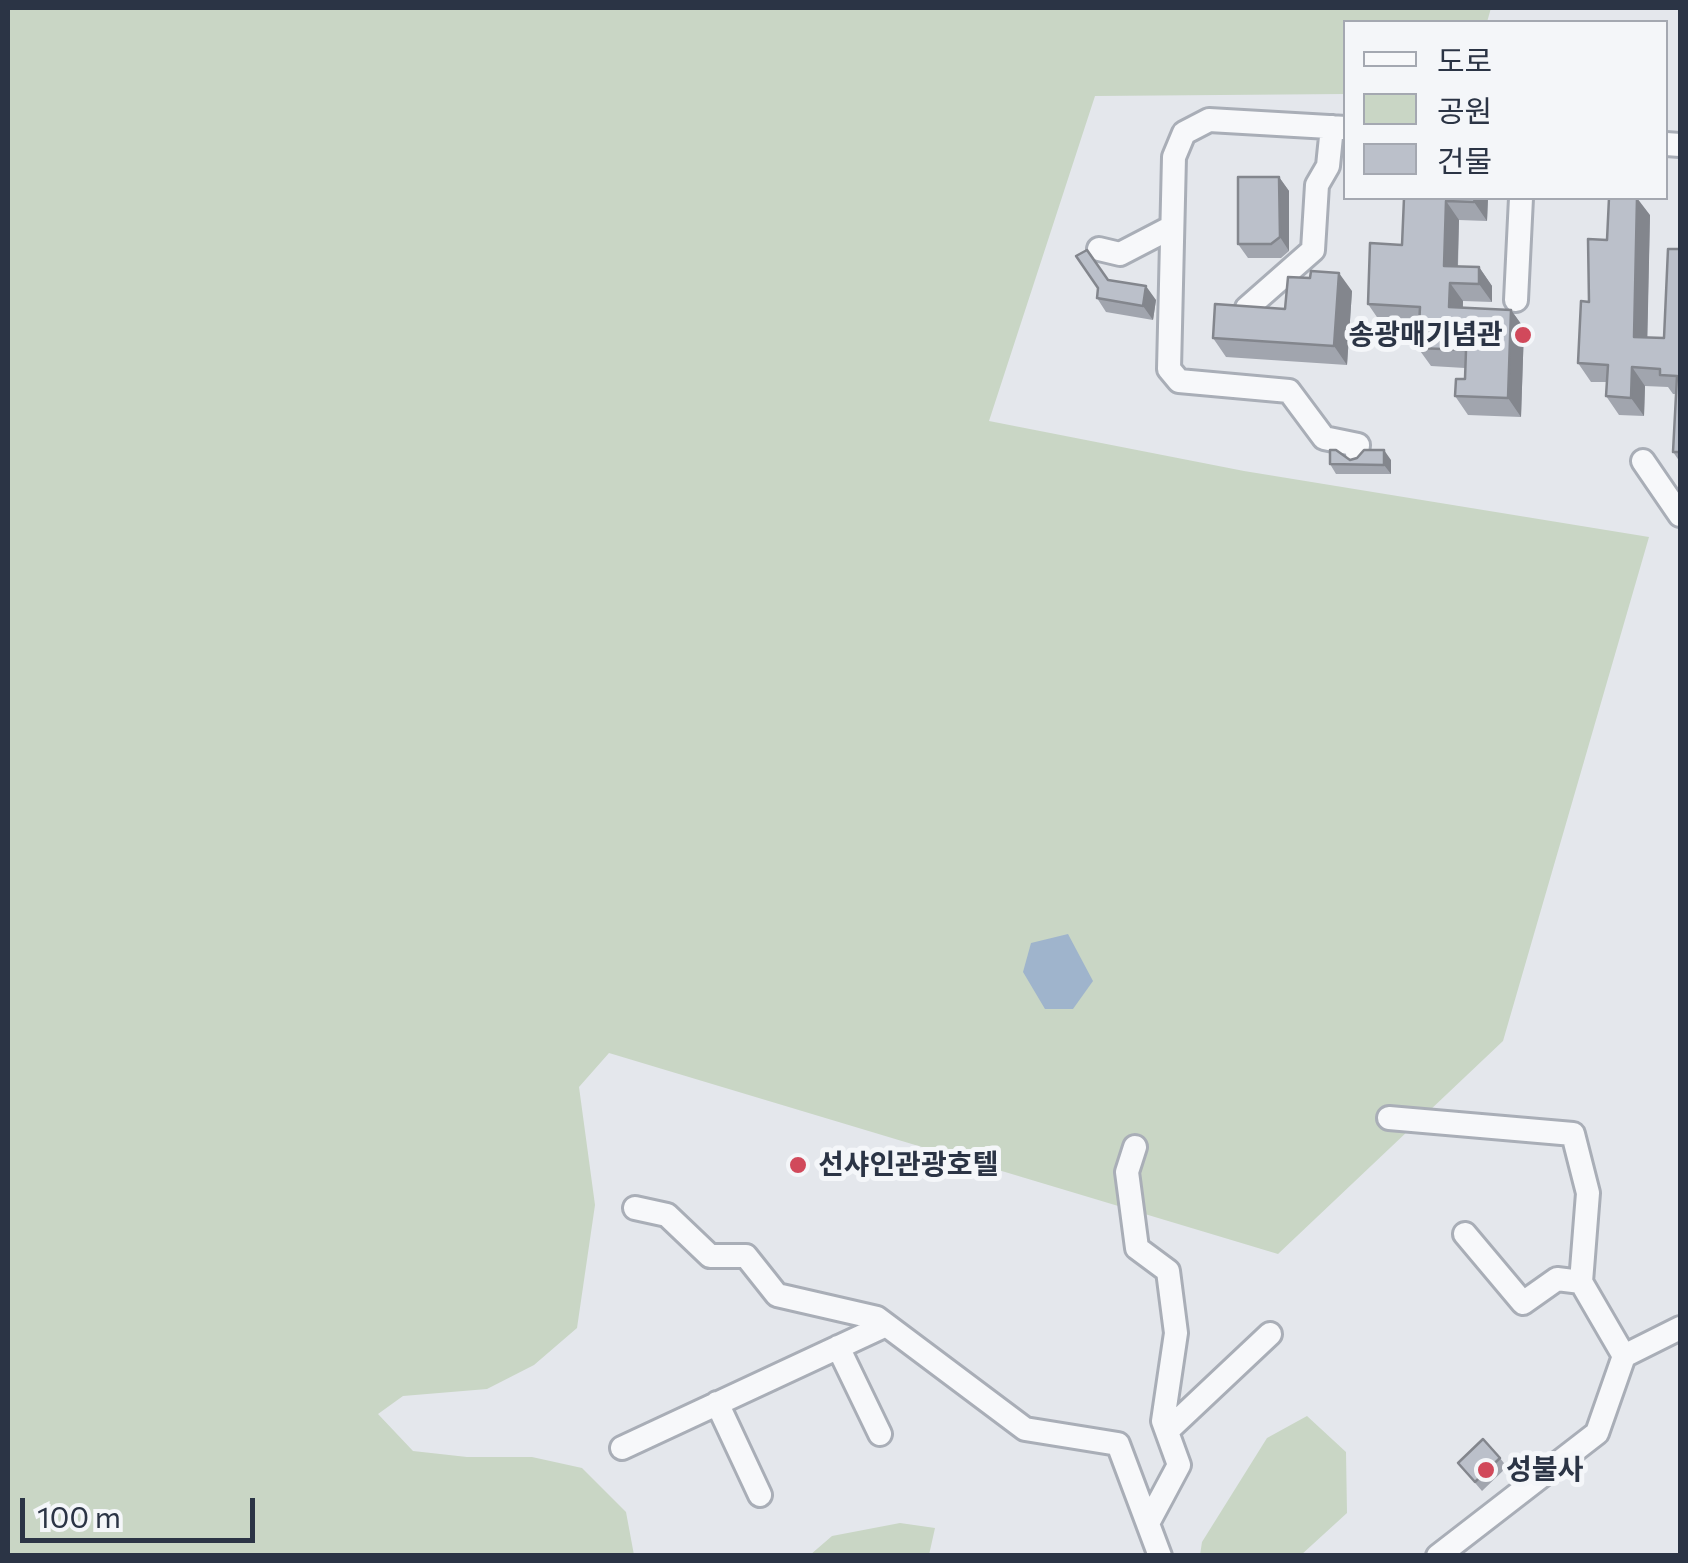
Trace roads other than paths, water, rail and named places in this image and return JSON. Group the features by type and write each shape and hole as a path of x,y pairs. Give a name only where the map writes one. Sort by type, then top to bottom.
{"street":[{"path":"1248,308 1313,250 1317,185 1328,166 1339,128 1209,120 1184,133 1174,157 1168,369 1179,380 1288,391 1324,438 1358,445 1357,454"},
{"path":"1516,300 1521,200"},
{"path":"1099,249 1120,254 1172,227"},
{"path":"1643,461 1680,515"},
{"path":"1389,1118 1573,1134 1588,1193 1582,1282 1624,1356"},
{"path":"1136,1146 1127,1172 1137,1248 1168,1271 1176,1334 1164,1421 1179,1465 1148,1523"},
{"path":"635,1208 667,1215 710,1256 746,1256 777,1294 877,1318 1025,1429 1118,1444 1160,1556"},
{"path":"1465,1234 1523,1303 1557,1279 1582,1282"},
{"path":"622,1448 886,1324"},
{"path":"1438,1556 1597,1433 1624,1356 1680,1328"},
{"path":"1167,1431 1270,1334"},
{"path":"838,1347 880,1434"},
{"path":"717,1404 760,1495"}],"water":[{"path":"1068,934 1093,981 1073,1009 1045,1009 1023,972 1031,943"}],"place":[{"name":"송광매기념관","path":"1523,335"},
{"name":"선샤인관광호텔","path":"798,1165"},
{"name":"성불사","path":"1486,1470"}]}
